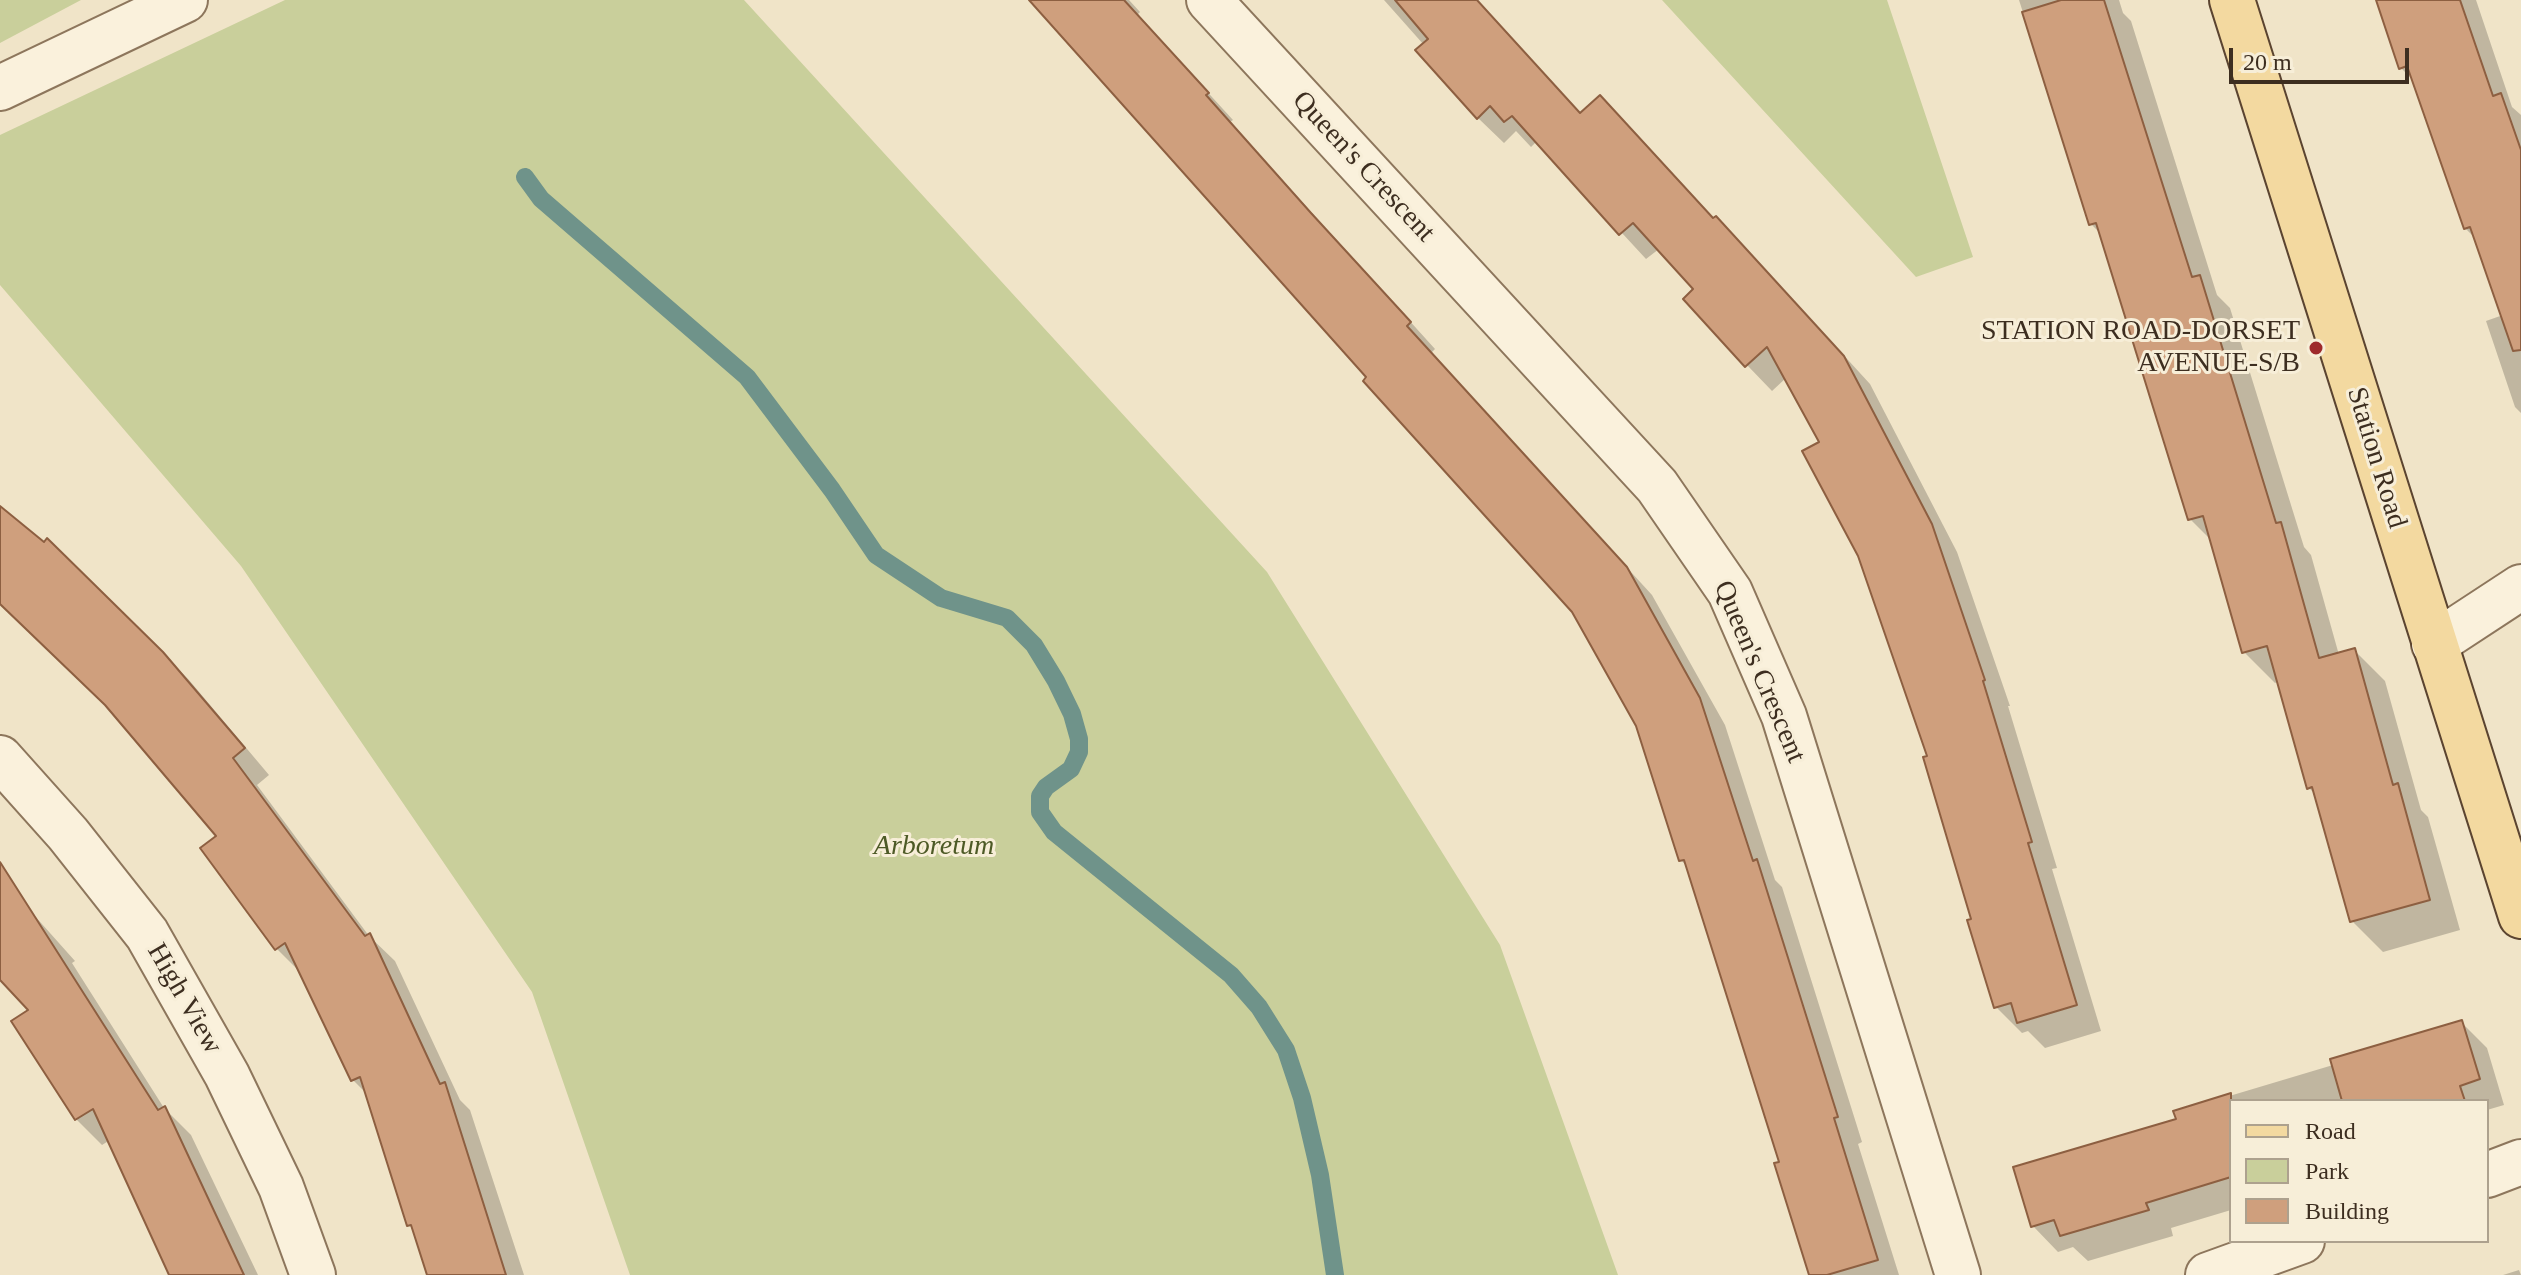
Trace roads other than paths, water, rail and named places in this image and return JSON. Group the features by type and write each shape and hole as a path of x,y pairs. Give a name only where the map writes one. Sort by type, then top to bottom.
{"main road":[{"name":"Station Road","path":"2232,0 2521,916"}],"street":[{"path":"0,88 185,0"},
{"name":"Queen's Crescent","path":"1209,0 1657,486 1730,592 1784,716 1958,1275"},
{"path":"2434,644 2521,587"},
{"name":"High View","path":"0,758 68,834 147,934 227,1075 281,1187 313,1275"},
{"path":"2489,1174 2521,1162"},
{"path":"2208,1275 2296,1243"}],"waterway":[{"path":"525,177 541,199 747,377 832,490 876,555 941,598 1007,618 1034,645 1072,714 1079,739 1079,752 1071,769 1046,787 1040,796 1040,812 1054,832 1231,975 1259,1007 1286,1050 1302,1098 1320,1175 1335,1275"}],"place":[{"name":"STATION ROAD-DORSET AVENUE-S/B","path":"2316,348"}],"park label":[{"name":"Arboretum","path":"934,847"}]}
